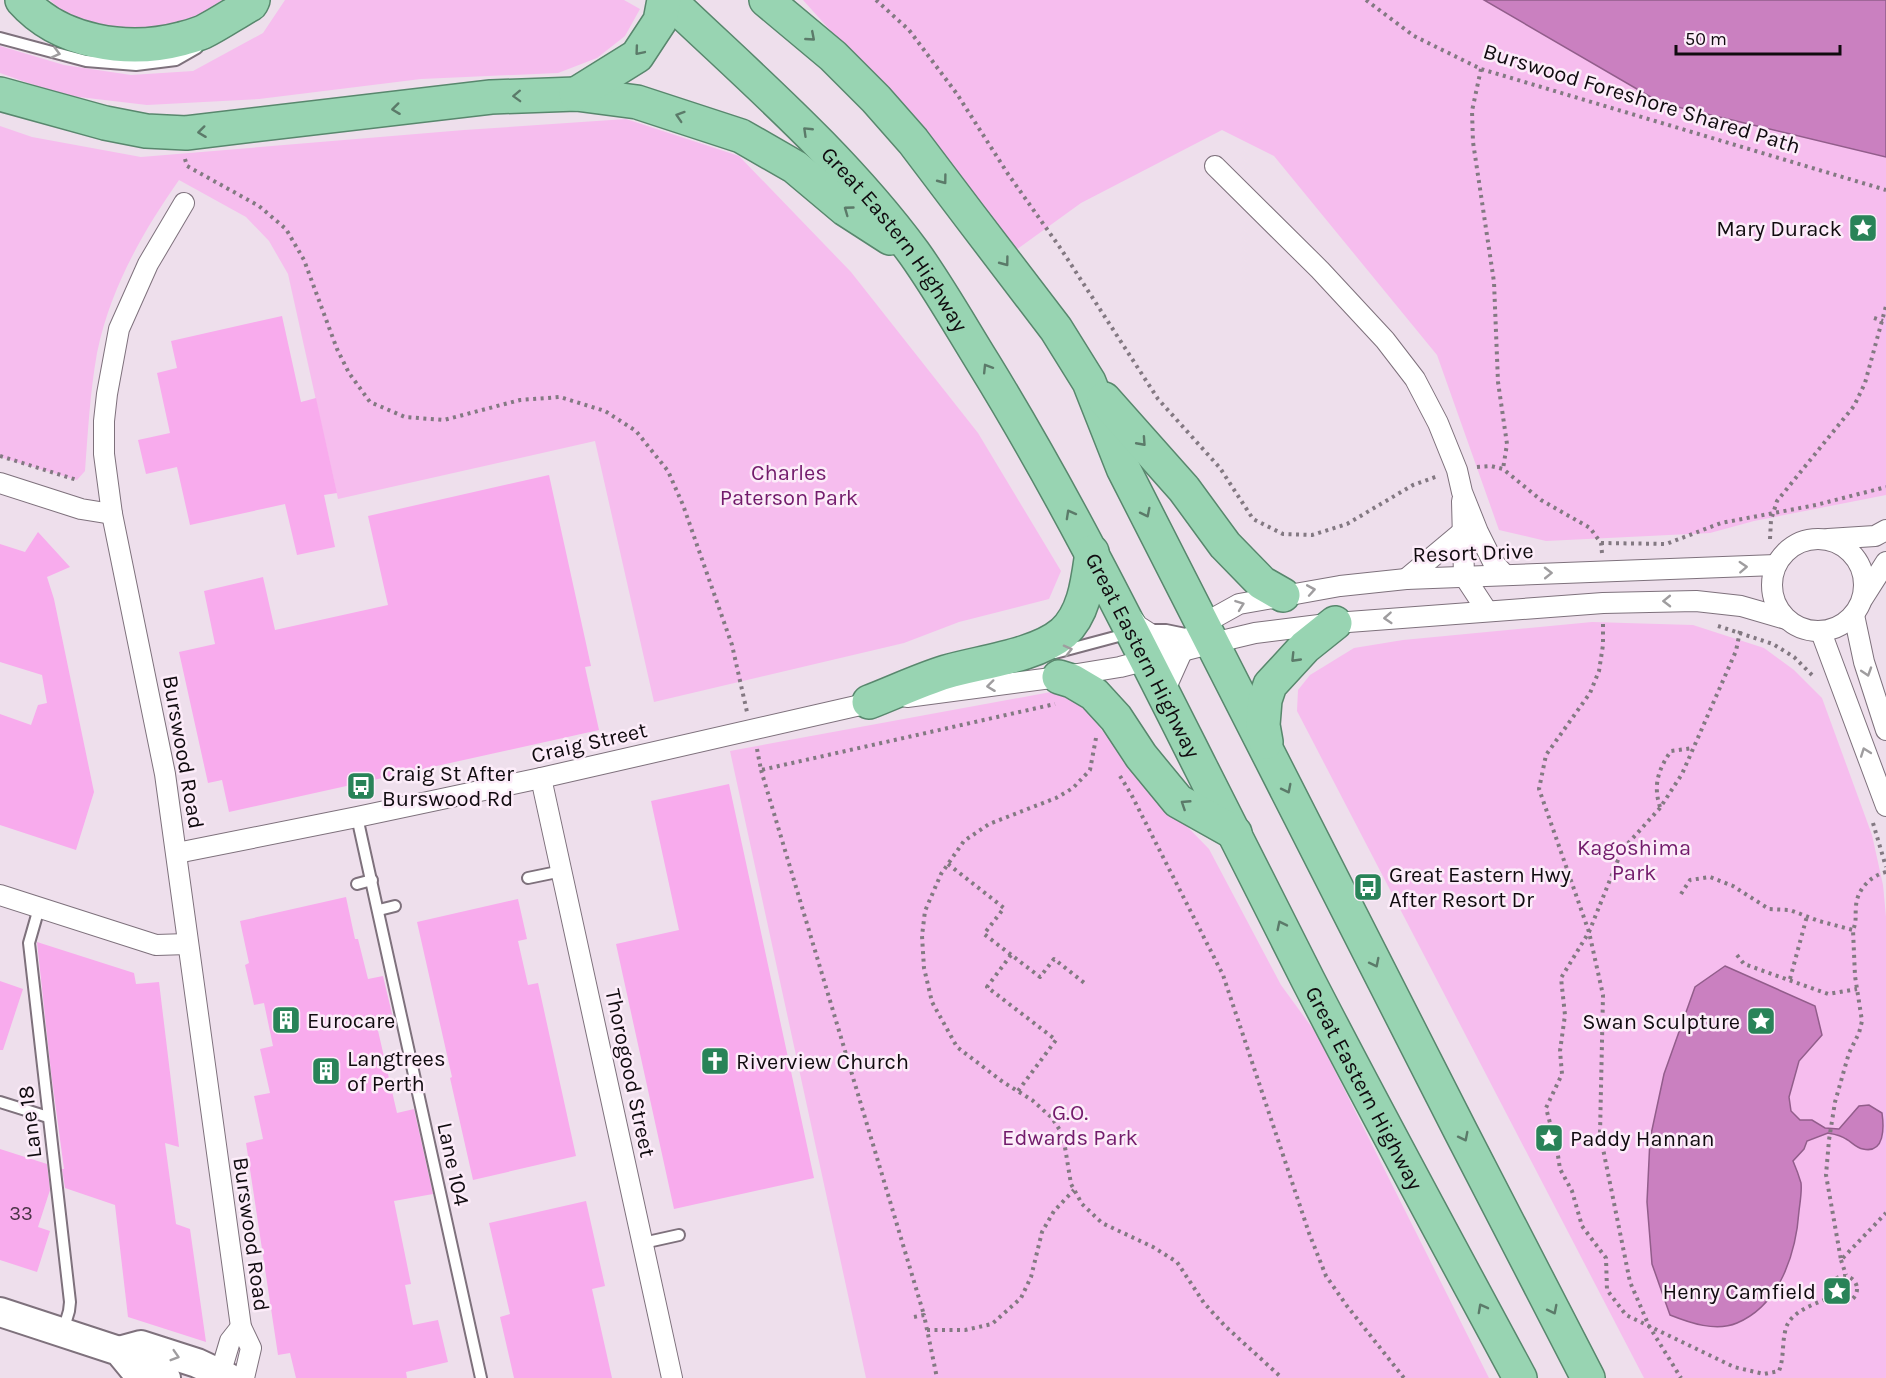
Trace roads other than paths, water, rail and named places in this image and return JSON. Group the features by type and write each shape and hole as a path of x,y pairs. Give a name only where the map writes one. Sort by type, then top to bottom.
{"highway":[{"path":"22,0 30,9 59,28 86,39 124,45 160,44 202,33 252,2"},
{"path":"576,94 638,56 660,21 664,0"},
{"name":"Great Eastern Highway","path":"669,0 810,134 863,190 914,254 1017,418 1118,602 1142,641 1164,693 1307,978 1520,1378"},
{"path":"766,0 833,56 913,141 1056,329 1089,382 1184,489 1226,545 1262,583 1282,595"},
{"path":"0,94 105,123 146,131 186,133 491,97 576,94 637,102 741,136 795,167 845,209 914,254"},
{"path":"1089,382 1196,639 1267,751 1588,1378"},
{"path":"869,702 945,673 1031,650 1050,642 1064,632 1080,608 1092,552"},
{"path":"1267,751 1263,725 1265,700 1270,685 1305,647 1335,623"},
{"path":"1061,692 1071,681 1094,694 1116,718 1142,756 1178,801 1235,833"}],"main road":[{"path":"0,1312 119,1351 133,1368 166,1378"},
{"path":"119,1351 141,1345 197,1363 228,1377"}],"street":[{"path":"1215,166 1320,270 1385,340 1414,379 1438,423 1478,532 1493,562 1504,574"},
{"name":"Burswood Road","path":"184,203 148,264 119,329 104,421 104,453 112,514 163,762 241,1327 230,1341 228,1377"},
{"path":"0,483 81,509 112,514"},
{"path":"1462,492 1461,533 1464,576 1487,611"},
{"path":"1786,619 1774,599 1772,588 1776,565 1783,555 1792,547 1813,539 1875,536 1886,530"},
{"path":"1406,579 1461,533"},
{"path":"1825,539 1838,543 1848,550 1857,560 1863,572 1864,585 1858,606 1864,662 1886,730"},
{"path":"1142,641 1196,639 1335,623 1615,602 1696,601 1741,606 1786,619 1808,631 1821,632 1839,627 1858,606 1886,562"},
{"name":"Resort Drive","path":"1196,639 1239,604 1340,585 1504,574 1776,565"},
{"path":"1821,632 1886,806"},
{"path":"1164,693 1196,639"},
{"name":"Craig Street","path":"177,853 541,778 869,702 1061,692 1120,667 1142,641 1196,639"},
{"name":"Thorogood Street","path":"541,778 672,1378"},
{"path":"0,895 156,945 188,944"}],"lane":[{"path":"0,38 86,61 136,65 176,60 216,36 252,2"},
{"name":"Craig Street","path":"869,702 1142,641"},
{"name":"Lane 104","path":"357,817 481,1378"},
{"path":"528,878 562,871"},
{"path":"357,884 372,880"},
{"path":"379,910 395,906"},
{"name":"Lane 18","path":"39,908 29,944 70,1302 63,1331"},
{"path":"0,1102 48,1117"},
{"path":"643,1242 679,1235"}],"place":[{"name":"Mary Durack","path":"1863,228"},
{"name":"Craig St After Burswood Rd","path":"361,786"},
{"name":"Great Eastern Hwy After Resort Dr","path":"1368,887"},
{"name":"Eurocare","path":"286,1020"},
{"name":"Swan Sculpture","path":"1761,1021"},
{"name":"Riverview Church","path":"715,1061"},
{"name":"Langtrees of Perth","path":"326,1071"},
{"name":"Paddy Hannan","path":"1549,1138"},
{"name":"Henry Camfield","path":"1837,1291"}],"park label":[{"name":"Charles Paterson Park","path":"789,485"},
{"name":"Kagoshima Park","path":"1634,860"},
{"name":"G.O. Edwards Park","path":"1070,1124"}]}
